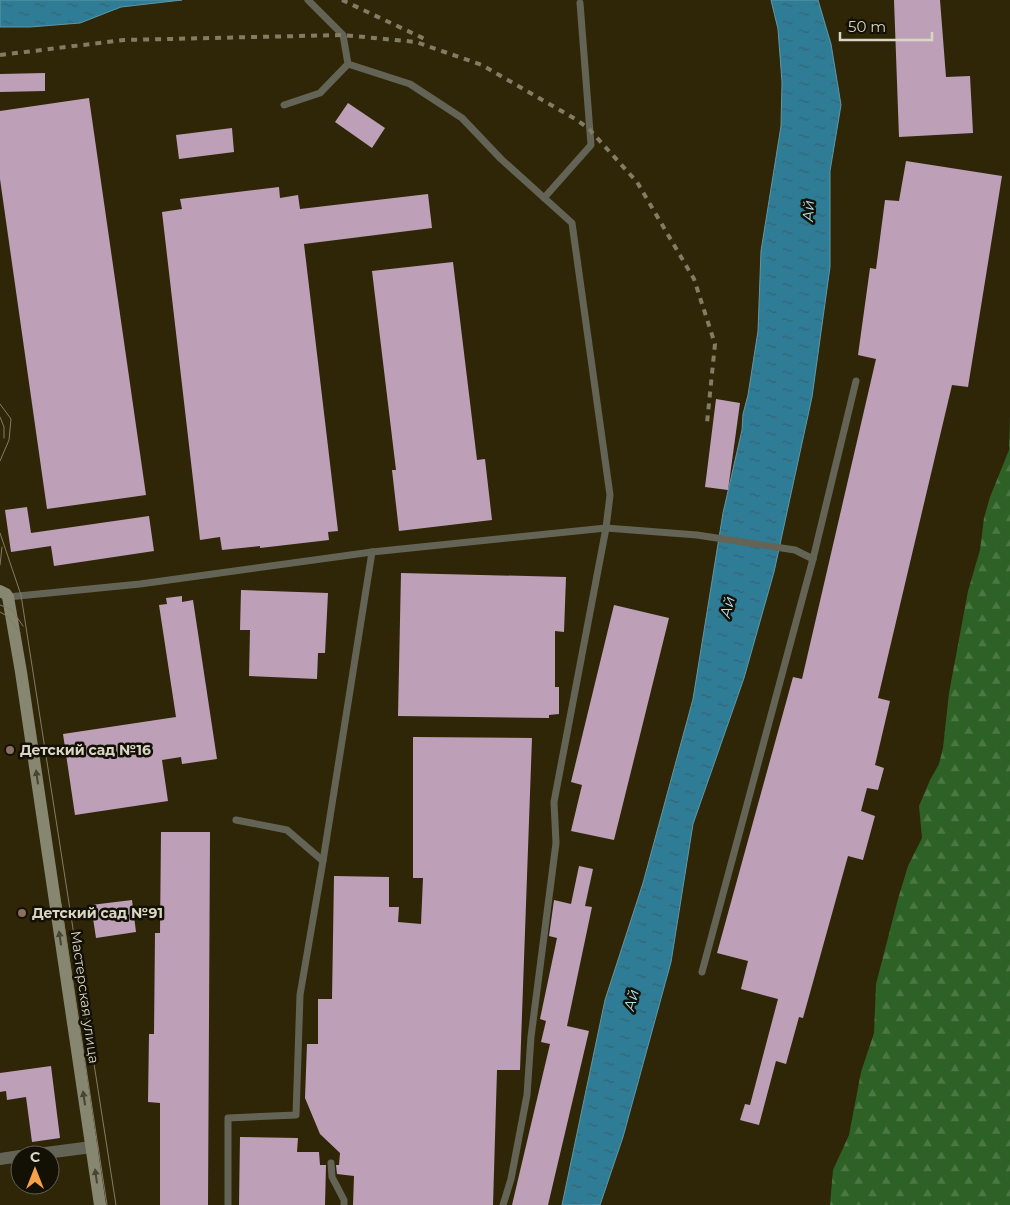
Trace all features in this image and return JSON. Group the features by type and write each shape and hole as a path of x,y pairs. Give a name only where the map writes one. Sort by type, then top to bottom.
{"main road":[{"name":"Мастерская улица","path":"3,593 100,1205"}],"street":[{"path":"60,1151 92,1147"}],"lane":[{"path":"308,0 343,35 348,64"},
{"path":"544,198 590,145 580,3"},
{"path":"284,105 320,93 348,64"},
{"path":"348,64 410,84 462,118 501,159 572,223 610,495 606,528 554,802 556,843 530,1036 527,1095 511,1179 503,1205"},
{"path":"702,972 813,558 856,381"},
{"path":"3,593 140,584 372,552 606,528 697,535 794,550 813,558"},
{"path":"228,1205 228,1118 296,1115 300,995 372,552"},
{"path":"236,820 287,830 323,861"},
{"path":"331,1163 332,1177 344,1200 344,1205"}],"green space":[{"path":"1010,416 1010,1205 830,1205 833,1170 849,1135 861,1072 874,1033 876,984 908,866 922,838 919,806 939,764 943,748 949,693 968,591 980,550 984,518 990,497 1009,450"}],"water":[{"path":"0,0 182,0 121,7 80,23 0,27"},
{"name":"Ай","path":"771,0 818,0 831,44 841,105 830,171 830,267 812,397 774,572 744,678 693,824 671,962 623,1137 600,1205 562,1205 605,1000 643,883 693,699 723,513 742,430 743,414 748,395 758,331 761,251 781,126 782,82 778,29"}],"building":[{"path":"894,0 940,0 946,77 970,76 973,133 899,137"},
{"path":"45,73 45,91 0,92 0,74"},
{"path":"89,98 146,495 47,509 0,179 0,111"},
{"path":"348,103 385,128 372,148 335,122"},
{"path":"232,128 234,152 179,159 176,135"},
{"path":"906,161 1002,176 968,387 952,385 878,698 890,701 875,765 884,768 878,790 867,788 861,811 875,816 863,860 848,856 803,1018 799,1017 786,1064 776,1061 759,1125 740,1120 745,1104 750,1105 778,999 741,989 748,961 717,953 793,677 802,679 876,359 858,355 870,268 876,269 885,200 899,201"},
{"path":"279,187 280,198 298,195 300,209 428,194 432,228 304,244 338,531 328,532 329,540 260,548 260,546 222,550 220,537 200,540 162,212 182,209 180,199"},
{"path":"453,262 477,460 485,459 492,520 399,531 392,470 396,470 372,271"},
{"path":"716,399 740,403 728,490 705,487"},
{"path":"27,507 31,533 149,516 154,551 54,566 51,546 11,552 5,510"},
{"path":"401,573 566,577 564,632 555,631 555,687 559,687 559,714 549,715 549,718 398,716"},
{"path":"241,590 328,593 325,653 318,653 317,679 249,676 250,630 240,630"},
{"path":"182,596 182,602 193,600 217,759 182,764 181,757 162,760 168,801 75,815 63,734 176,717 159,605 167,604 166,598"},
{"path":"614,605 669,618 614,840 571,831 582,785 571,782"},
{"path":"413,737 532,738 520,1070 497,1070 493,1205 353,1205 354,1176 337,1174 336,1165 339,1165 340,1153 320,1134 305,1098 307,1044 318,1044 318,999 332,999 334,876 389,877 389,907 399,907 398,922 421,924 423,878 413,878"},
{"path":"161,832 210,832 208,1205 160,1205 160,1103 148,1102 149,1034 154,1034 155,933 160,933"},
{"path":"579,866 593,869 585,906 592,907 567,1026 589,1031 548,1205 512,1205 550,1044 541,1042 546,1021 540,1019 557,938 549,936 554,900 571,904"},
{"path":"132,900 136,932 96,938 91,905"},
{"path":"51,1066 60,1138 32,1142 26,1097 7,1100 6,1091 0,1092 0,1073"},
{"path":"240,1137 298,1138 297,1152 319,1152 320,1165 326,1165 325,1205 239,1205"}],"tram line":[{"path":"0,404 11,419 9,440 0,461"},
{"path":"0,417 4,427 4,438"},
{"path":"0,533 21,595 116,1205"},
{"path":"0,565 2,547"},
{"path":"0,605 12,610 23,626"},
{"path":"0,612 7,616 20,632"},
{"path":"61,904 107,1205"}],"railway":[{"path":"342,0 427,40"},
{"path":"0,55 124,40 343,35 416,42 482,65 577,120 589,129 637,182 694,279 715,344 707,423"}],"place":[{"name":"Детский сад №16","path":"10,750"},
{"name":"Детский сад №91","path":"22,913"}]}
